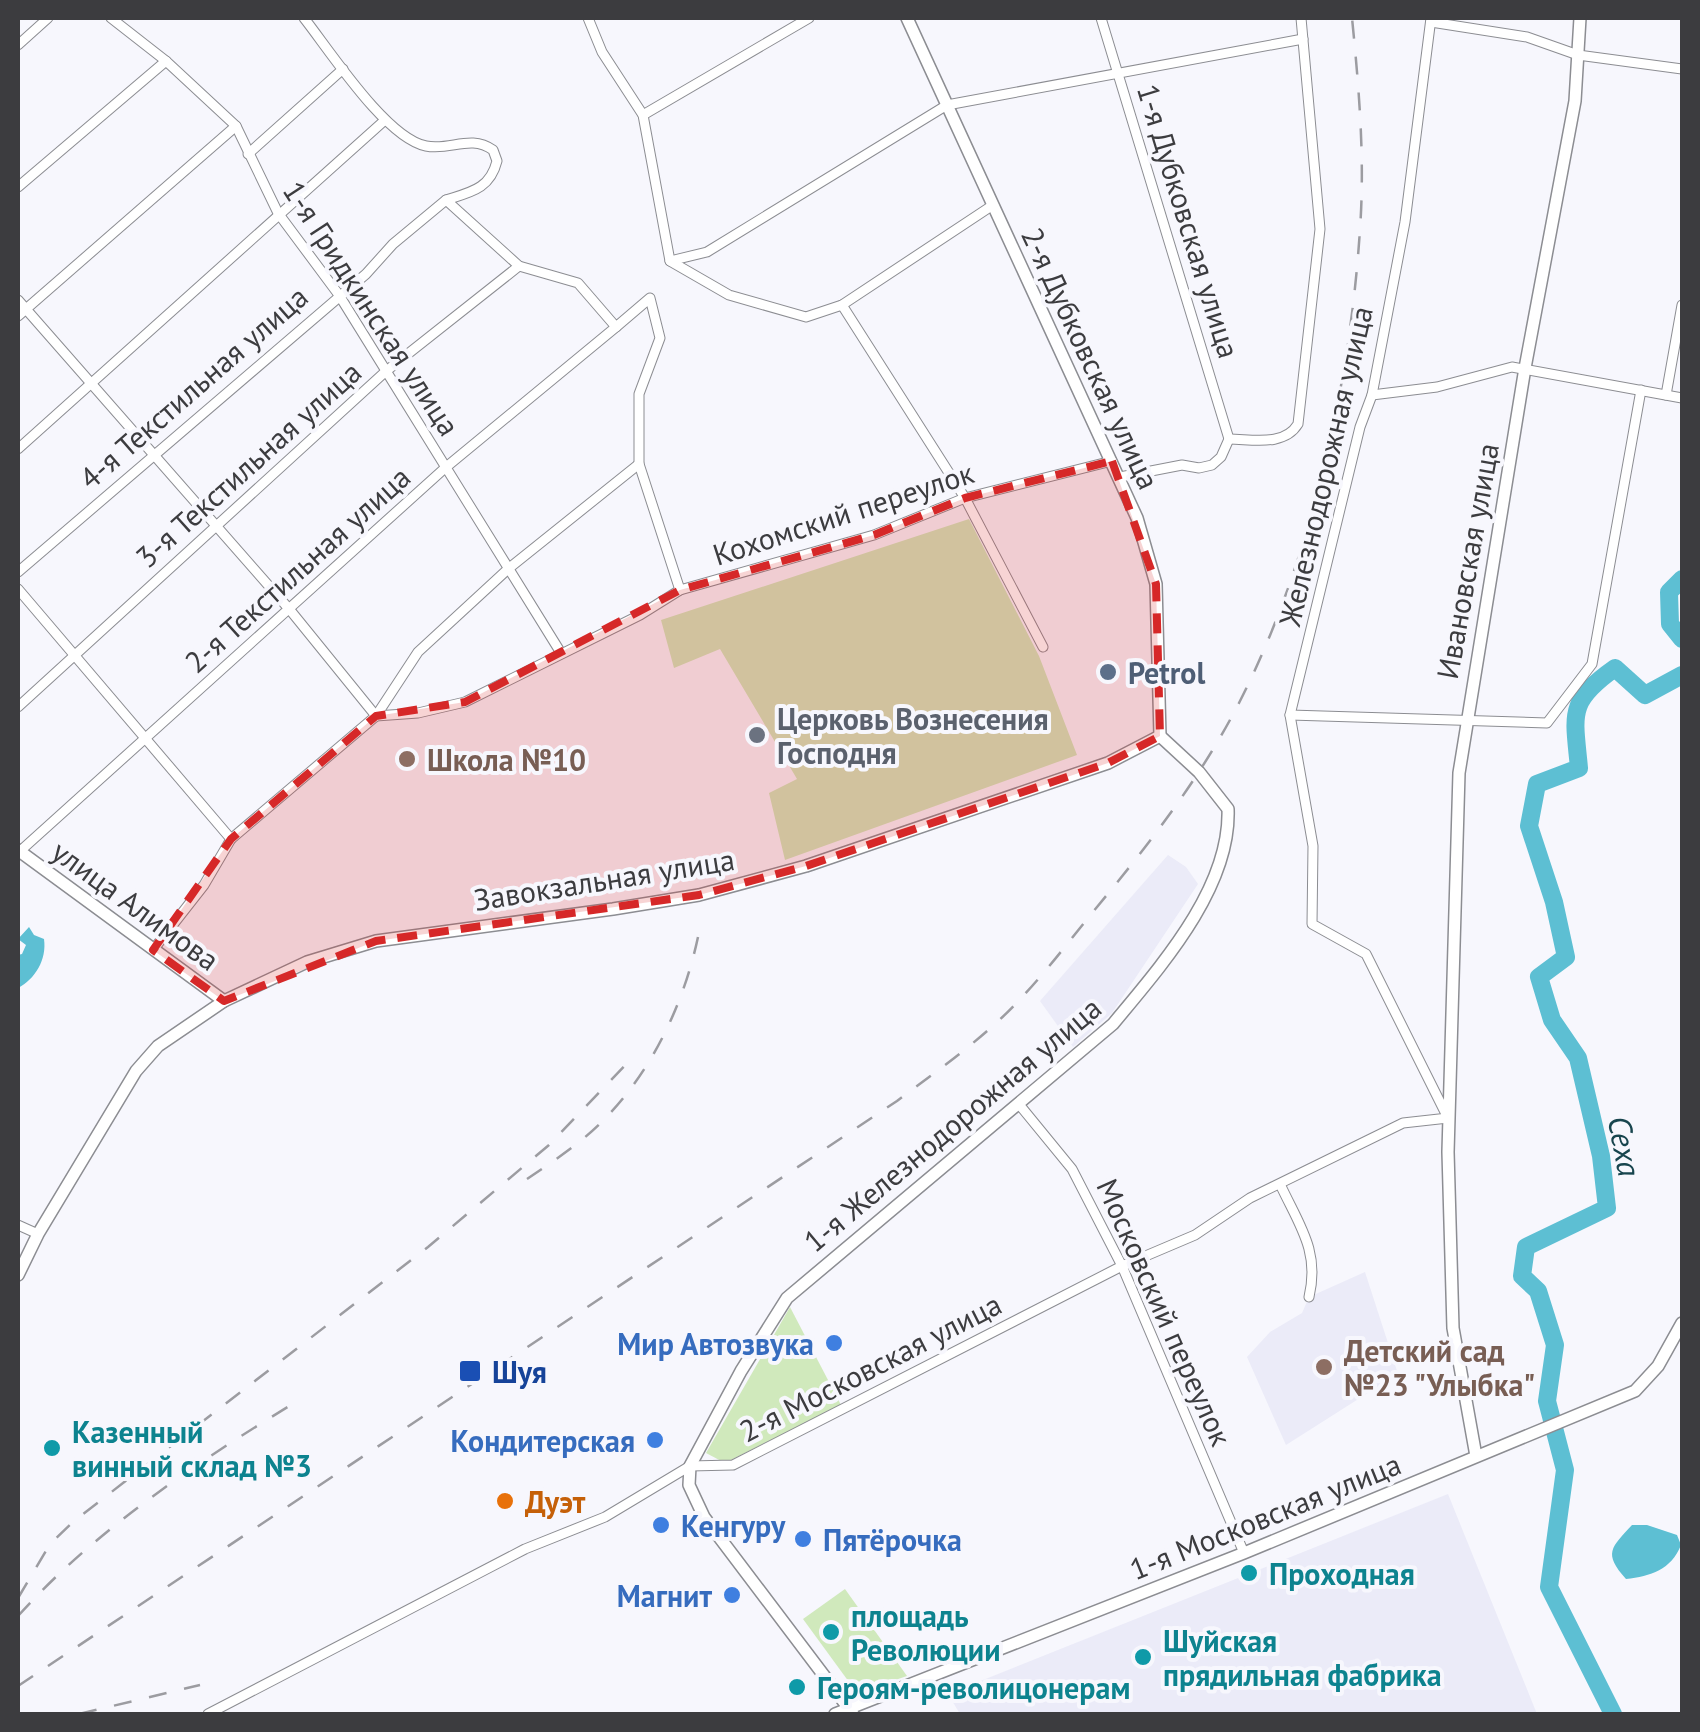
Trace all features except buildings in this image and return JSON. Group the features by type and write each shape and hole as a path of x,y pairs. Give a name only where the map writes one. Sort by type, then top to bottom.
{"main road":[{"name":"2-я Дубковская улица","path":"907,18 1120,477 1146,544 1156,584 1160,736"},
{"name":"Ивановская улица","path":"1476,1456 1454,1328 1448,1118 1459,773 1525,368 1575,101 1580,18"},
{"name":"Завокзальная улица","path":"18,1275 38,1234 136,1070 158,1046 224,1001 307,962 376,941 648,904 806,866 1108,763 1160,736"},
{"name":"1-я Железнодорожная улица","path":"690,1466 740,1371 787,1298 1113,1024 1188,926 1225,854 1228,809 1199,772 1160,736"},
{"name":"улица Алимова","path":"18,851 224,1001"},
{"name":"1-я Московская улица","path":"835,1714 851,1712 1635,1391 1658,1366 1682,1323"},
{"path":"690,1466 689,1484 704,1517 851,1712"}],"street":[{"path":"18,45 48,18"},
{"name":"1-я Гридкинская улица","path":"111,18 166,61 236,126 278,213 339,295 562,654"},
{"path":"18,448 385,120 304,18"},
{"path":"588,18 602,52 643,115 670,261 729,295 806,317 842,306 993,205"},
{"path":"643,115 809,18"},
{"name":"1-я Дубковская улица","path":"1101,18 1229,439"},
{"path":"1120,477 1182,465 1212,465 1222,457 1229,439 1281,439 1298,424 1320,230 1301,18"},
{"path":"1431,20 1527,37 1578,55 1682,69"},
{"name":"Железнодорожная улица","path":"1431,20 1404,222 1372,395 1360,427 1290,715 1313,846 1312,924 1366,954 1448,1118"},
{"path":"670,261 706,252 947,106 1302,39"},
{"path":"18,187 166,61"},
{"path":"248,154 343,68"},
{"name":"4-я Текстильная улица","path":"18,572 366,274 393,244 446,200 489,182 497,161 493,150 485,144 469,141 423,146 385,120"},
{"path":"21,312 236,126"},
{"path":"446,200 519,266 578,283 616,327"},
{"name":"3-я Текстильная улица","path":"18,707 385,372 519,266"},
{"name":"2-я Текстильная улица","path":"18,851 445,468 650,298 660,338 639,394 639,464"},
{"path":"18,300 21,312 290,610 376,716"},
{"path":"1666,395 1682,305"},
{"path":"842,306 965,498 1043,647"},
{"path":"1372,395 1436,388 1512,367 1682,398"},
{"path":"1290,715 1547,723 1592,664 1641,390"},
{"name":"Кохомский переулок","path":"376,716 418,713 465,702 640,615 680,590 874,535 965,498 1112,461"},
{"path":"152,950 204,885 231,838 376,716 418,652 508,569 639,464 680,590"},
{"path":"18,589 231,838"},
{"name":"Московский переулок","path":"1018,1104 1072,1169 1122,1266 1244,1553"},
{"name":"2-я Московская улица","path":"208,1714 525,1549 605,1517 690,1466 733,1465 1122,1266 1194,1236 1250,1198 1404,1123 1448,1118"},
{"path":"1280,1184 1313,1256 1309,1297"},
{"path":"18,1225 38,1234"}],"highlighted area":[{"path":"1112,461 1156,584 1160,736 1108,763 806,866 699,895 376,941 224,1001 153,950 231,839 376,716 465,702 680,590 874,535 965,498"}],"shaded area":[{"path":"1168,855 1186,867 1198,884 1112,1013 1073,1047 1040,1001"},
{"name":"Детский сад №23 \"Улыбка\"","path":"1365,1272 1399,1377 1286,1445 1247,1357 1270,1332 1302,1313 1309,1297"},
{"name":"Шуйская прядильная фабрика","path":"1448,1494 1537,1714 960,1714 948,1694"}],"green space":[{"path":"969,519 1039,656 1077,755 785,860 769,793 797,779 720,649 674,668 661,620"},
{"path":"790,1307 841,1405 725,1463 706,1453"},
{"path":"845,1589 907,1676 857,1693 803,1619"}],"water":[{"path":"29,927 34,935 44,939 44,954 30,980 18,988 18,955 26,945 18,939"},
{"path":"1632,1525 1647,1525 1677,1535 1681,1545 1672,1560 1659,1570 1626,1579 1614,1563 1612,1551"}],"waterway":[{"name":"Сеха","path":"1682,579 1669,592 1670,624 1682,639"},
{"name":"Сеха","path":"1613,1714 1549,1587 1565,1470 1547,1401 1555,1345 1538,1291 1522,1276 1526,1247 1607,1208 1601,1156 1578,1058 1552,1020 1539,977 1566,957 1554,902 1529,826 1537,784 1579,768 1577,710 1588,690 1615,668 1645,695 1682,675"}],"railway":[{"path":"18,1686 897,1101 1010,1010 1117,883 1191,783 1239,703 1287,592 1323,472 1347,349 1360,229 1362,150 1352,18"},
{"path":"527,1179 584,1138 625,1096 642,1072 671,1020 698,937"},
{"path":"18,1598 50,1544 74,1521 428,1247 549,1145 632,1058"},
{"path":"18,1616 81,1554 150,1498 299,1400"},
{"path":"79,1714 200,1685"}],"place":[{"name":"Petrol","path":"1108,672"},
{"name":"Церковь Вознесения Господня","path":"757,735"},
{"name":"Школа №10","path":"407,759"},
{"name":"Мир Автозвука","path":"834,1343"},
{"name":"Детский сад №23 \"Улыбка\"","path":"1324,1367"},
{"name":"Шуя","path":"470,1371"},
{"name":"Кондитерская","path":"655,1440"},
{"name":"Казенный винный склад №3","path":"52,1448"},
{"name":"Дуэт","path":"505,1501"},
{"name":"Кенгуру","path":"661,1525"},
{"name":"Пятёрочка","path":"803,1539"},
{"name":"Проходная","path":"1249,1573"},
{"name":"Магнит","path":"732,1595"},
{"name":"площадь Революции","path":"831,1632"},
{"name":"Шуйская прядильная фабрика","path":"1143,1657"},
{"name":"Героям-револицонерам","path":"797,1687"}]}
